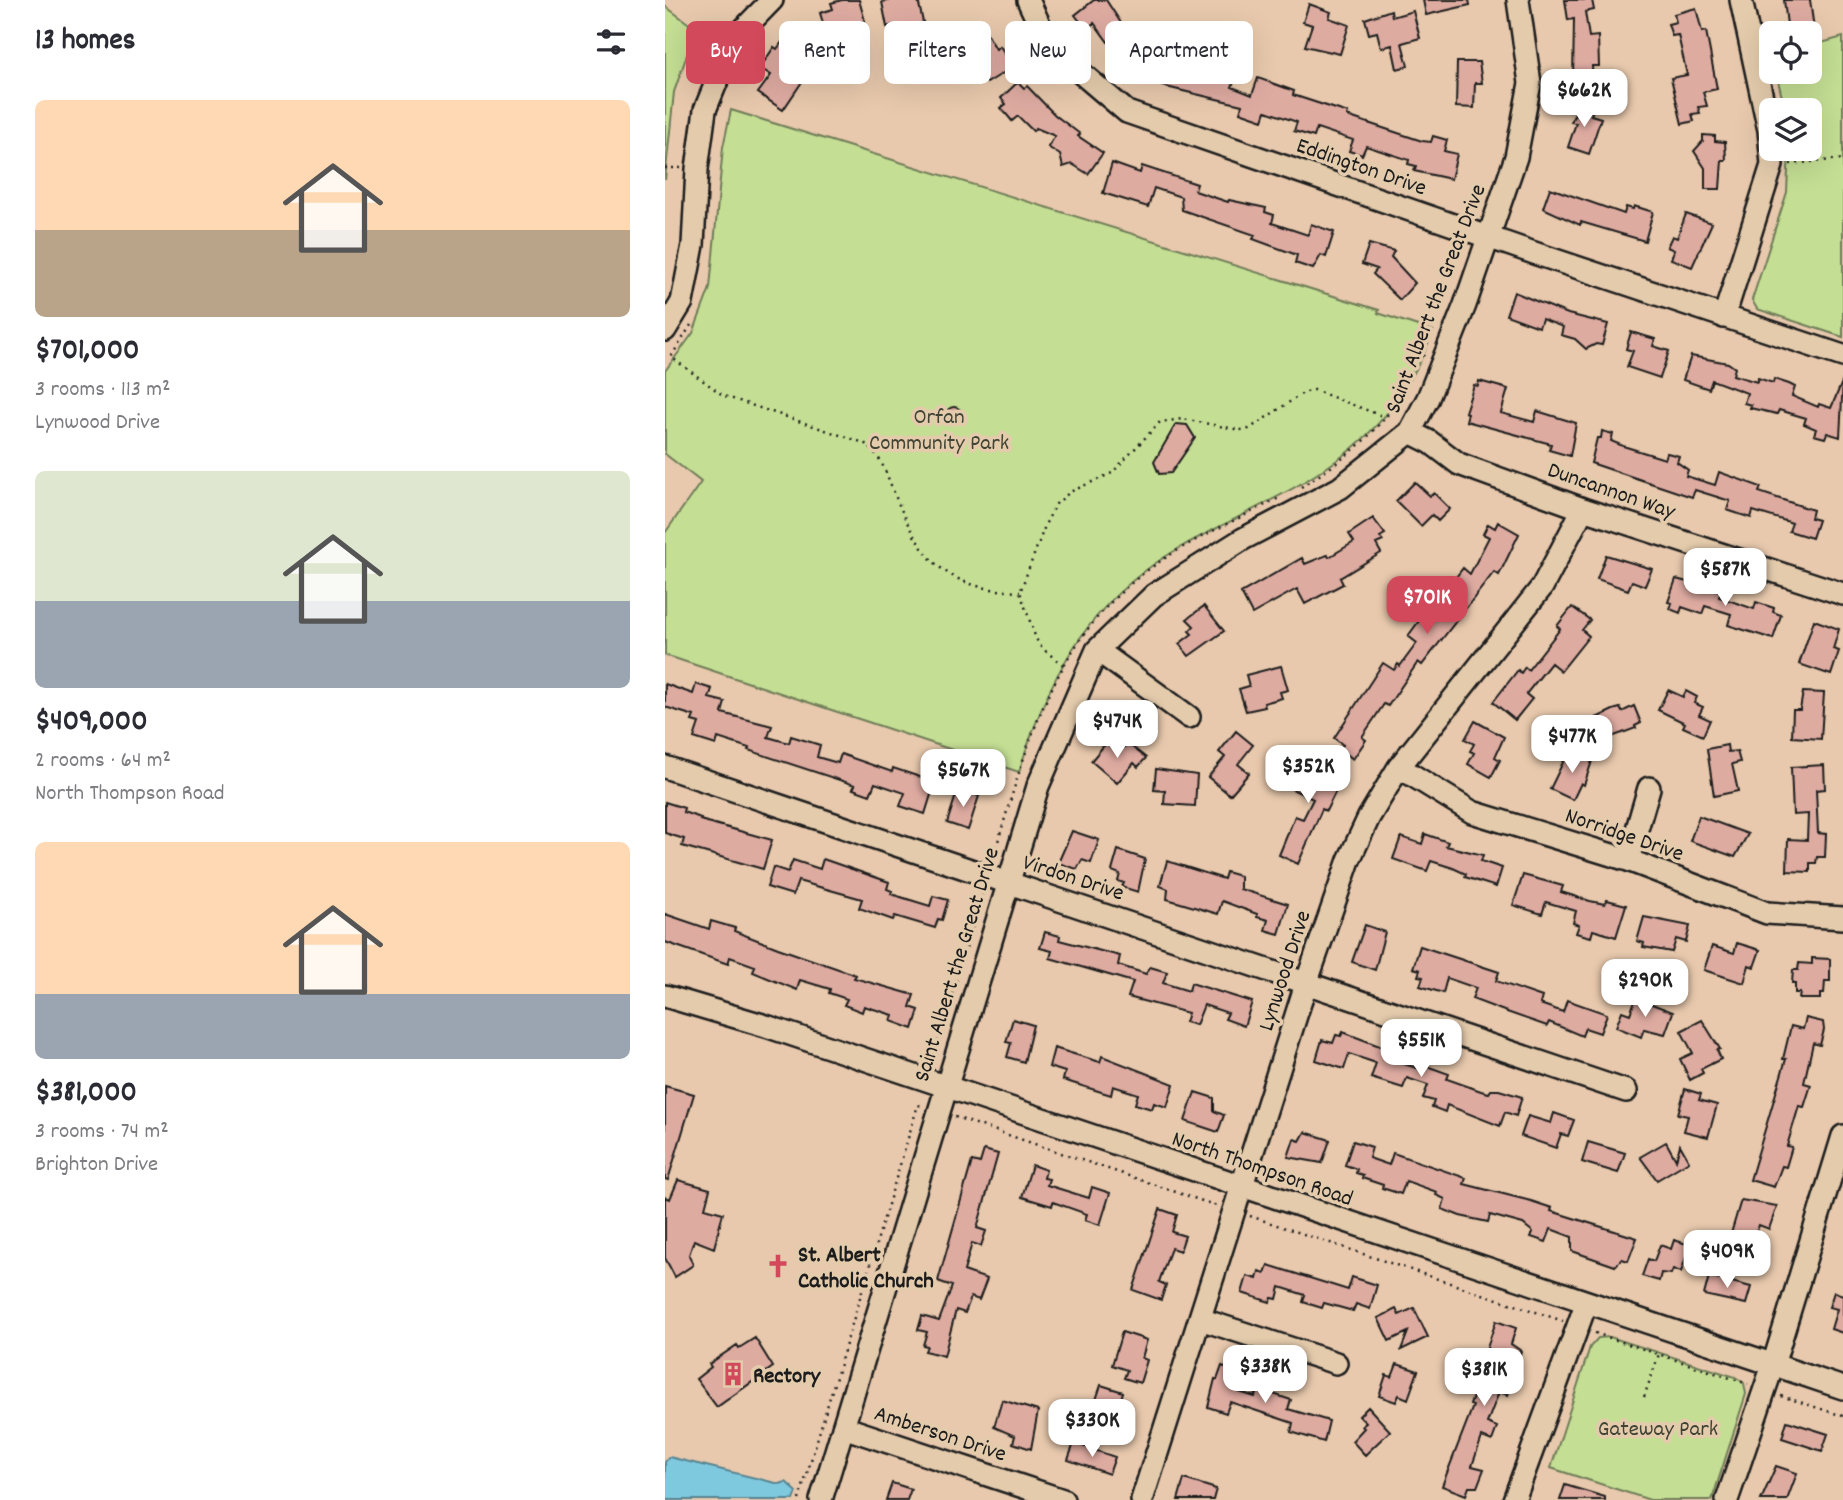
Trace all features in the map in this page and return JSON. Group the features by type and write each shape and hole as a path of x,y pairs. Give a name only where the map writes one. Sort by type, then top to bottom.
{"street":[{"path":"665,330 682,303 693,245 697,169 705,110 734,39 772,0"},
{"name":"Eddington Drive","path":"1028,0 1040,26 1067,61 1127,112 1487,237 1843,356"},
{"name":"Saint Albert the Great Drive","path":"821,1500 1038,786 1097,650 1154,595 1243,540 1340,488 1410,432 1428,398 1457,325 1515,157 1530,83 1518,0"},
{"path":"1724,317 1772,165 1769,130 1741,0"},
{"name":"Duncannon Way","path":"1410,432 1430,442 1459,464 1583,509 1843,594"},
{"name":"Lynwood Drive","path":"1142,1500 1307,981 1349,860 1369,817 1399,767 1542,587 1583,509"},
{"path":"1097,650 1189,717"},
{"name":"Virdon Drive","path":"665,767 1307,981 1626,1091"},
{"name":"Norridge Drive","path":"1399,767 1472,812 1628,860 1767,912 1843,918"},
{"path":"1628,860 1649,788"},
{"name":"North Thompson Road","path":"665,996 946,1087 1586,1304 1843,1388"},
{"path":"1727,1500 1773,1365 1843,1136"},
{"path":"1514,1500 1586,1304"},
{"path":"1200,1319 1336,1363"},
{"name":"Amberson Drive","path":"843,1427 1063,1500"}],"path":[{"path":"1772,165 1843,159"},
{"path":"665,168 697,169"},
{"path":"691,323 671,357 723,396 864,443 880,459 912,535 936,567 981,586 1020,592"},
{"path":"1063,665 1043,649 1036,639 1020,592 1056,504 1070,492 1112,473 1160,422 1183,419 1249,429 1290,401 1314,390 1385,416"},
{"path":"1644,1397 1659,1354"}],"green space":[{"path":"665,6 686,22 686,58 674,92 665,180"},
{"path":"1843,37 1843,337 1757,309 1752,300 1787,192 1788,161 1822,161 1822,98 1782,98 1779,84 1822,84 1822,43"},
{"name":"Orfan Community Park","path":"731,110 1379,310 1378,313 1433,331 1397,400 1376,426 1351,449 1295,487 1161,559 1097,615 1064,663 1051,689 1019,772 665,655 665,533 701,482 665,454 665,371 693,333 710,288 723,147"},
{"name":"Gateway Park","path":"1610,1337 1735,1377 1744,1383 1746,1394 1712,1500 1650,1500 1551,1468 1590,1347 1598,1338"}],"water":[{"path":"669,1457 780,1484 786,1482 797,1492 794,1500 665,1500 665,1462"}],"building":[{"path":"859,0 865,21 822,21 820,13 833,9 831,3"},
{"path":"918,0 923,21 886,21 882,2"},
{"path":"1094,0 1106,0 1120,21 1105,21 1105,38 1094,23 1091,25 1091,21 1080,21 1075,15"},
{"path":"1423,0 1469,0 1470,5 1426,15"},
{"path":"1565,0 1592,0 1594,10 1585,12 1589,37 1598,36 1599,66 1592,66 1593,82 1573,82 1574,19 1568,20"},
{"path":"1784,0 1810,0 1813,21 1787,21"},
{"path":"1309,4 1331,12 1329,18 1349,25 1340,54 1305,46 1312,25 1303,22"},
{"path":"1696,8 1702,32 1706,31 1717,89 1703,92 1707,106 1698,107 1700,113 1692,114 1694,121 1682,124 1671,78 1687,75 1678,35 1672,36 1668,24 1676,22 1674,14"},
{"path":"1391,10 1392,17 1413,11 1420,38 1402,43 1408,66 1397,69 1392,45 1381,48 1377,32 1369,34 1365,19"},
{"path":"991,40 996,49 1000,46 1005,54 1005,72 991,81"},
{"path":"779,46 779,84 801,84 783,110 758,93 771,75 765,71 765,60 774,47 777,49"},
{"path":"1457,62 1479,62 1482,83 1475,83 1474,108 1456,107"},
{"path":"1258,78 1294,91 1293,95 1348,113 1347,116 1422,141 1431,142 1433,136 1447,140 1444,151 1457,154 1451,179 1414,171 1416,166 1408,164 1409,160 1366,146 1362,155 1349,151 1353,140 1317,128 1314,137 1294,131 1297,122 1266,111 1263,120 1240,112 1242,105 1158,84 1233,84 1232,87 1252,95"},
{"path":"1016,84 1024,88 1027,86 1055,115 1080,134 1078,136 1103,153 1088,174 1072,164 1063,167 1060,155 1048,147 1055,136 1036,128 1033,131 1018,116 1012,121 1001,108 1006,104 1001,98"},
{"path":"1580,102 1594,107 1591,115 1601,118 1589,154 1568,147 1576,123 1571,122"},
{"path":"1703,135 1715,136 1715,141 1725,142 1726,160 1722,160 1720,189 1705,189 1705,168 1694,151 1703,141"},
{"path":"1112,163 1140,173 1142,166 1197,184 1195,191 1228,202 1229,200 1266,208 1265,212 1274,215 1272,223 1308,235 1311,224 1334,232 1326,257 1321,255 1313,269 1295,263 1297,255 1253,239 1255,235 1182,210 1181,197 1154,188 1148,207 1103,193"},
{"path":"1550,188 1624,214 1626,207 1633,209 1634,206 1653,212 1645,241 1581,222 1580,225 1543,208"},
{"path":"1686,214 1712,223 1692,267 1671,259 1674,250 1667,247 1672,236 1677,238"},
{"path":"1369,244 1394,251 1391,257 1415,283 1400,300 1373,274 1377,269 1362,264"},
{"path":"1514,292 1568,314 1608,324 1602,345 1596,344 1586,349 1575,339 1561,335 1563,327 1542,319 1539,327 1506,315"},
{"path":"1631,332 1655,339 1653,346 1669,351 1660,378 1627,367 1633,351 1626,349"},
{"path":"1691,356 1728,363 1735,368 1733,375 1757,382 1758,378 1773,383 1774,379 1789,384 1795,387 1792,396 1818,407 1819,404 1831,408 1843,380 1840,437 1827,433 1825,438 1814,435 1816,429 1804,424 1806,418 1779,410 1777,414 1750,408 1751,405 1744,403 1747,393 1712,380 1709,389 1683,380"},
{"path":"1479,381 1508,389 1501,413 1534,422 1537,411 1576,423 1570,456 1549,450 1551,444 1466,421 1468,413 1465,412 1474,385 1478,386"},
{"path":"951,407 957,407 962,415 960,421 951,423 946,418 946,412"},
{"path":"1176,424 1187,425 1195,438 1171,473 1159,474 1154,462"},
{"path":"1602,431 1613,434 1611,441 1623,446 1665,459 1667,453 1679,456 1677,462 1688,470 1686,476 1715,485 1719,472 1761,487 1759,492 1813,510 1811,518 1818,520 1812,538 1789,531 1792,523 1753,511 1751,518 1727,510 1730,501 1695,490 1692,497 1591,463 1597,438 1601,438"},
{"path":"1415,482 1430,496 1434,493 1450,509 1438,521 1432,515 1421,526 1396,501"},
{"path":"1373,518 1385,534 1380,537 1383,541 1376,544 1381,553 1340,578 1343,584 1305,604 1297,589 1252,614 1241,593 1302,558 1305,564 1327,555 1329,557 1354,542 1349,534"},
{"path":"1498,522 1519,534 1499,575 1494,572 1422,665 1418,662 1388,706 1384,704 1362,737 1366,740 1353,759 1340,749 1343,745 1334,738 1383,663 1394,670 1417,643 1408,636 1443,588 1446,590 1463,568 1470,574 1489,537 1483,534 1488,524 1495,528"},
{"path":"1606,555 1652,569 1645,586 1632,581 1628,590 1597,579"},
{"path":"1676,579 1721,591 1719,597 1754,609 1756,602 1774,608 1773,612 1781,615 1773,639 1728,625 1731,614 1705,606 1702,614 1682,607 1680,613 1670,609 1672,603 1668,602"},
{"path":"1204,606 1224,631 1189,656 1179,644 1192,634 1189,631 1194,626 1187,619"},
{"path":"1572,607 1590,620 1582,630 1589,636 1561,671 1551,663 1526,694 1532,699 1515,720 1493,702 1518,670 1521,673 1525,667 1528,670 1560,629 1557,626"},
{"path":"1814,620 1839,629 1833,649 1839,651 1831,675 1799,664"},
{"path":"1281,666 1288,690 1280,692 1282,698 1264,703 1265,707 1246,711 1239,689 1249,686 1246,675"},
{"path":"665,684 693,694 696,684 712,689 709,698 725,702 722,713 772,726 768,737 789,743 791,736 820,745 817,757 838,763 841,754 892,772 893,768 935,782 925,814 900,806 905,793 875,783 870,795 853,789 855,785 748,750 749,748 718,738 716,745 694,738 699,723 692,721 694,716 665,707"},
{"path":"1668,690 1683,697 1686,691 1697,697 1694,703 1703,707 1699,715 1710,720 1703,736 1683,727 1685,723 1658,710"},
{"path":"1803,692 1824,693 1821,739 1792,737 1793,710 1800,710"},
{"path":"1634,706 1641,723 1635,726 1636,728 1598,742 1588,722 1613,710 1620,708 1622,712"},
{"path":"1475,721 1504,737 1495,757 1500,760 1491,777 1468,764 1474,753 1470,751 1474,744 1465,739"},
{"path":"1236,731 1253,745 1238,764 1249,773 1230,795 1208,777 1225,757 1219,752"},
{"path":"1118,742 1124,747 1127,743 1146,758 1138,767 1134,763 1117,783 1091,761 1106,743 1113,748"},
{"path":"1727,745 1728,752 1737,751 1740,762 1732,764 1738,791 1714,796 1707,749"},
{"path":"1569,750 1592,761 1584,785 1581,783 1573,800 1550,789"},
{"path":"1309,756 1330,767 1324,777 1337,789 1326,811 1322,809 1298,864 1279,855 1295,816 1303,819 1313,799 1292,789 1301,772 1290,767 1296,757 1306,761"},
{"path":"1824,765 1825,789 1816,790 1818,833 1826,834 1825,857 1817,857 1816,863 1810,863 1810,872 1787,871 1788,839 1807,840 1808,814 1793,815 1791,767"},
{"path":"1156,769 1197,775 1195,806 1164,804 1165,791 1154,790"},
{"path":"958,789 979,796 968,830 947,823"},
{"path":"665,802 684,808 683,812 701,818 700,820 772,840 763,869 682,846 684,839 665,833"},
{"path":"1699,816 1748,834 1735,857 1690,841"},
{"path":"1072,831 1099,840 1091,863 1082,860 1077,869 1058,863"},
{"path":"1425,834 1448,842 1446,846 1483,855 1481,861 1502,868 1496,887 1465,877 1466,874 1431,861 1427,871 1393,859 1401,837 1422,844"},
{"path":"1118,850 1145,859 1138,892 1122,887 1124,883 1118,881 1120,874 1112,871"},
{"path":"823,859 889,882 887,889 892,891 891,894 930,906 933,896 948,900 942,920 938,919 935,928 895,916 893,920 859,908 862,899 798,881 793,895 767,887 773,867 788,872 793,860 820,869"},
{"path":"1167,861 1224,879 1226,872 1240,876 1240,889 1288,904 1279,934 1265,930 1268,920 1222,901 1218,914 1167,899 1168,889 1160,886"},
{"path":"1523,875 1563,886 1561,892 1590,901 1605,904 1607,900 1626,905 1616,937 1593,930 1591,937 1576,933 1579,925 1573,923 1576,911 1546,902 1542,914 1513,905"},
{"path":"665,914 709,929 711,921 735,928 734,931 856,975 854,978 914,995 910,1007 919,1010 913,1029 891,1021 893,1015 864,1006 862,1012 844,1005 847,999 829,993 830,989 800,980 797,990 753,972 755,966 730,957 728,964 665,942"},
{"path":"1644,917 1690,926 1686,942 1676,939 1672,952 1643,947 1644,943 1637,941"},
{"path":"1365,925 1385,932 1375,970 1352,962"},
{"path":"1045,932 1060,936 1059,940 1120,956 1118,965 1146,974 1150,967 1167,972 1163,983 1189,991 1191,983 1252,1002 1244,1026 1225,1019 1228,1013 1204,1005 1196,1025 1185,1022 1188,1013 1128,997 1133,982 1050,958 1052,951 1040,948"},
{"path":"1737,943 1760,950 1754,967 1749,965 1744,983 1704,970 1712,946 1734,953"},
{"path":"1420,946 1499,972 1496,981 1542,997 1540,1004 1563,1012 1567,1000 1607,1014 1600,1033 1585,1028 1582,1036 1549,1022 1547,1026 1504,1011 1472,999 1476,988 1447,978 1443,993 1420,986 1423,977 1418,976 1420,970 1413,968"},
{"path":"1812,958 1830,959 1830,981 1825,981 1824,994 1820,994 1820,999 1799,999 1800,993 1795,993 1795,983 1792,983 1793,970 1798,970 1799,963 1812,964"},
{"path":"1636,998 1673,1012 1665,1034 1644,1029 1641,1037 1616,1027 1622,1011 1630,1014"},
{"path":"1806,1018 1823,1022 1824,1030 1820,1045 1813,1043 1804,1083 1811,1085 1804,1107 1799,1106 1787,1146 1792,1147 1786,1167 1782,1166 1774,1187 1750,1180 1786,1059 1783,1059 1791,1026 1803,1029"},
{"path":"1013,1019 1033,1025 1024,1062 1007,1057 1011,1043 1006,1042"},
{"path":"1702,1020 1720,1049 1717,1050 1721,1059 1701,1069 1703,1073 1690,1080 1680,1059 1693,1053 1681,1031"},
{"path":"1343,1032 1398,1053 1395,1061 1423,1070 1424,1065 1449,1074 1447,1079 1481,1091 1489,1093 1491,1090 1499,1090 1522,1097 1516,1116 1505,1112 1500,1126 1447,1105 1445,1112 1432,1107 1434,1101 1423,1098 1428,1085 1407,1078 1403,1088 1371,1078 1376,1063 1349,1054 1344,1069 1316,1060 1322,1040 1333,1043 1336,1035 1341,1036"},
{"path":"1054,1048 1100,1062 1102,1056 1174,1084 1167,1107 1154,1103 1152,1109 1135,1104 1138,1094 1113,1086 1111,1095 1063,1080 1065,1072 1049,1067"},
{"path":"665,1086 694,1094 668,1180 665,1179"},
{"path":"1685,1089 1701,1094 1699,1100 1717,1105 1708,1137 1684,1131 1688,1116 1678,1114"},
{"path":"1195,1092 1214,1098 1214,1111 1224,1115 1218,1132 1185,1121"},
{"path":"1554,1113 1574,1120 1568,1136 1561,1134 1556,1148 1521,1136 1528,1116 1551,1123"},
{"path":"1305,1132 1330,1140 1322,1163 1288,1157 1294,1139 1300,1141"},
{"path":"1353,1141 1372,1147 1369,1158 1389,1165 1393,1153 1466,1178 1464,1184 1531,1201 1552,1208 1551,1211 1637,1238 1628,1261 1622,1259 1615,1266 1572,1251 1572,1237 1551,1229 1546,1242 1531,1237 1533,1232 1523,1224 1490,1215 1488,1222 1460,1216 1442,1209 1445,1199 1436,1195 1437,1192 1406,1181 1401,1194 1362,1178 1363,1175 1356,1173 1357,1169 1345,1165"},
{"path":"1588,1142 1625,1153 1618,1173 1582,1162"},
{"path":"1666,1142 1676,1160 1680,1145 1689,1161 1657,1180 1640,1157"},
{"path":"984,1150 998,1154 977,1228 986,1231 981,1246 972,1243 964,1271 987,1279 979,1300 971,1297 965,1313 956,1310 944,1356 925,1351 927,1346 923,1345 927,1332 918,1330 922,1316 939,1321 952,1286 938,1281 972,1161 980,1163"},
{"path":"1032,1165 1046,1170 1044,1178 1049,1179 1047,1185 1089,1198 1092,1187 1110,1193 1100,1225 1085,1220 1087,1214 1053,1202 1052,1206 1022,1197"},
{"path":"678,1180 710,1189 705,1208 723,1213 714,1248 694,1240 689,1255 693,1265 675,1277 665,1258 665,1197 670,1199"},
{"path":"1741,1200 1777,1206 1769,1229 1759,1225 1753,1244 1730,1237"},
{"path":"1160,1209 1177,1215 1172,1232 1185,1236 1180,1251 1171,1248 1159,1282 1166,1285 1161,1300 1133,1290"},
{"path":"1674,1240 1690,1245 1681,1272 1673,1269 1671,1274 1661,1273 1659,1281 1642,1276 1648,1259 1654,1261 1660,1245 1671,1249"},
{"path":"1268,1265 1348,1290 1352,1277 1377,1285 1370,1309 1356,1304 1353,1311 1324,1303 1322,1308 1303,1302 1305,1295 1280,1287 1277,1299 1272,1298 1270,1302 1242,1293 1247,1276 1257,1279 1259,1271 1265,1273"},
{"path":"1709,1276 1751,1287 1746,1304 1704,1295"},
{"path":"1834,1292 1843,1295 1843,1333 1831,1329 1837,1309 1829,1307"},
{"path":"1414,1308 1428,1337 1401,1350 1408,1332 1389,1341 1378,1318 1396,1309 1399,1315"},
{"path":"1496,1321 1516,1328 1511,1344 1521,1351 1508,1395 1499,1392 1487,1423 1497,1427 1492,1441 1482,1437 1472,1466 1484,1469 1477,1487 1469,1487 1466,1495 1442,1486 1473,1406 1470,1405 1488,1355 1485,1354"},
{"path":"1122,1332 1147,1340 1142,1358 1147,1360 1140,1383 1124,1378 1127,1370 1112,1365"},
{"name":"Rectory","path":"755,1338 773,1367 717,1407 696,1379 711,1367 709,1364 737,1345 739,1348"},
{"path":"1397,1364 1418,1371 1408,1399 1399,1395 1396,1402 1379,1396 1386,1375 1392,1377"},
{"path":"1222,1366 1239,1372 1233,1390 1255,1397 1261,1379 1277,1384 1273,1394 1291,1400 1288,1409 1329,1421 1324,1442 1291,1432 1293,1423 1230,1402 1226,1413 1208,1407 1215,1379 1217,1380"},
{"path":"1101,1385 1123,1392 1118,1413 1124,1415 1119,1433 1089,1421"},
{"path":"1002,1400 1038,1411 1031,1449 1013,1443 1015,1436 994,1427"},
{"path":"1368,1407 1390,1431 1365,1455 1352,1441 1364,1428 1362,1426 1366,1423 1359,1416"},
{"path":"1787,1421 1828,1434 1822,1451 1782,1438"},
{"path":"1074,1443 1115,1457 1109,1474 1068,1460"},
{"path":"1776,1466 1797,1473 1787,1500 1761,1500"},
{"path":"1184,1479 1216,1489 1213,1500 1178,1500"},
{"path":"892,1483 911,1489 907,1500 886,1500"},
{"path":"1565,1485 1605,1497 1605,1500 1560,1500"}],"place":[{"name":"St. Albert Catholic Church","path":"778,1266"},
{"name":"Rectory","path":"733,1374"}]}
